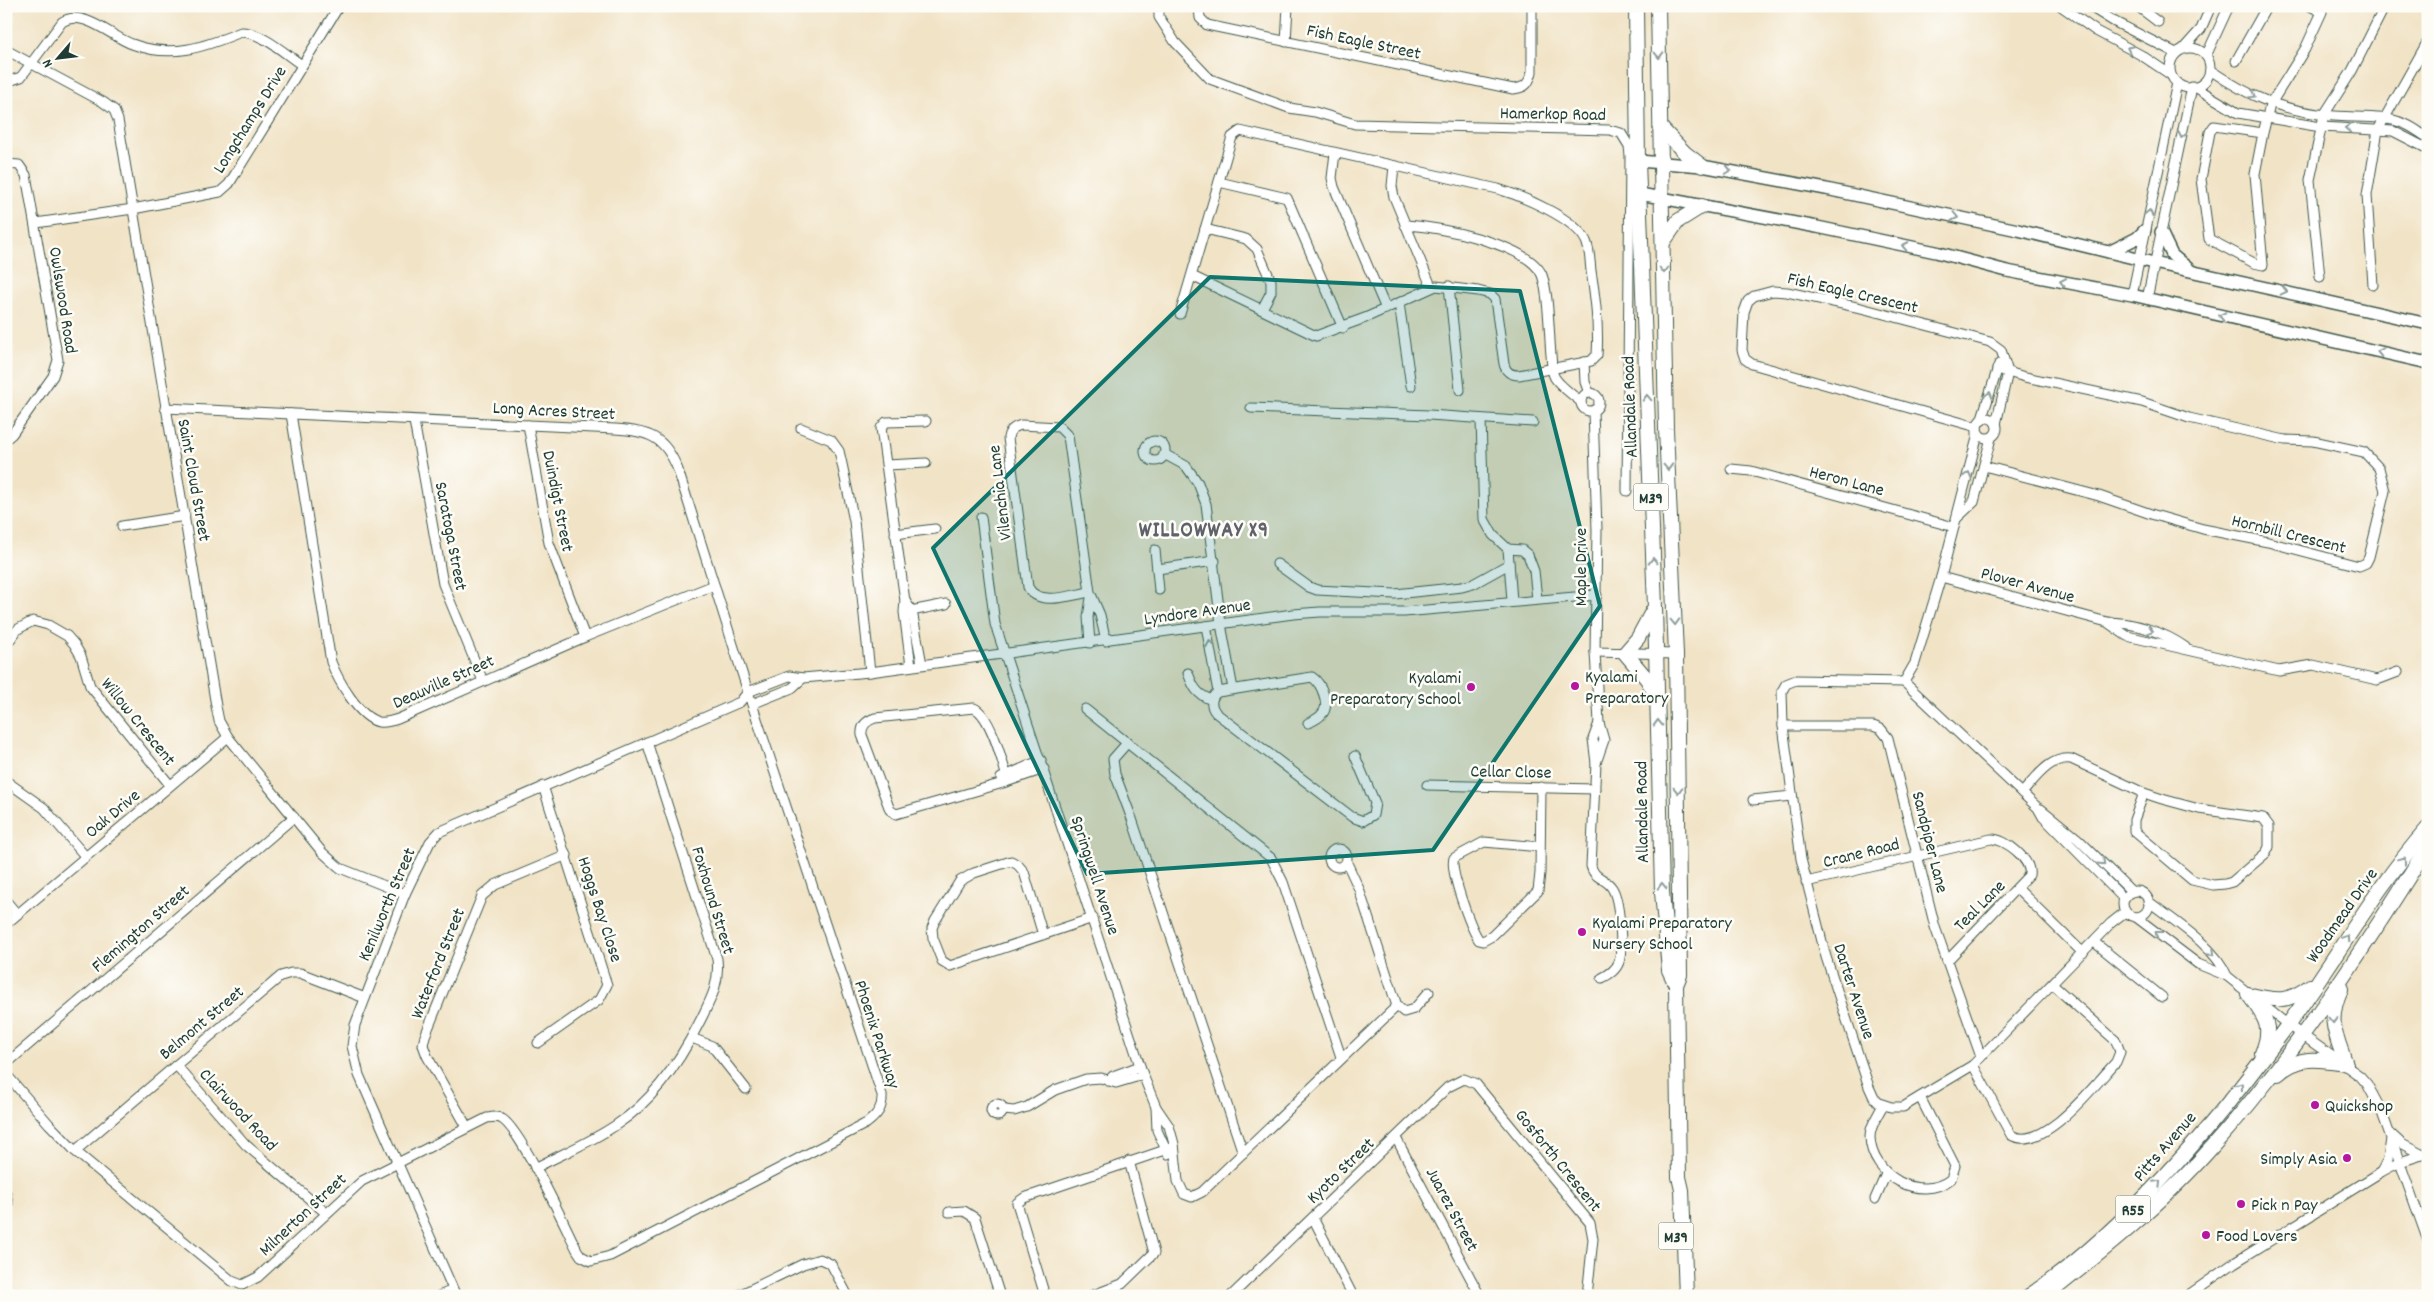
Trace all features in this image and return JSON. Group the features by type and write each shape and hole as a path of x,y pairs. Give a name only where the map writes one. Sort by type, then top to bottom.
{"main road":[{"name":"Allandale Road","path":"1636,6 1638,161 1655,607 1662,892 1669,970 1676,985"},
{"name":"Allandale Road","path":"1658,6 1664,241 1666,429 1676,654 1680,899 1680,975 1676,985 1679,1177 1682,1190 1686,1296"},
{"path":"1661,128 1679,148 1702,166"},
{"path":"1664,241 1678,220 1702,206"},
{"path":"1655,607 1638,638 1625,653 1647,679 1657,696"},
{"name":"Woodmead Drive","path":"2288,1025 2350,931 2428,828"},
{"name":"Woodmead Drive","path":"2302,1035 2428,846"},
{"path":"2259,1093 2285,1068 2297,1062 2315,1059 2346,1064 2335,1035 2332,1020 2335,1002 2354,958"},
{"path":"2249,995 2272,1000 2289,999 2319,979"},
{"path":"2249,995 2263,1016 2268,1029 2266,1044 2258,1063"},
{"name":"Pitts Avenue","path":"2029,1296 2078,1258 2128,1214 2170,1171 2288,1025"},
{"name":"Pitts Avenue","path":"2046,1296 2107,1246 2177,1183 2212,1148 2259,1093 2302,1035"},
{"name":"Allandale Road","path":"1678,1296 1674,1189 1679,1177"}],"street":[{"name":"Longchamps Drive","path":"36,223 133,209 220,192 229,184 340,6"},
{"name":"Hamerkop Road","path":"1159,6 1159,17 1175,42 1206,76 1288,108 1315,112 1355,124 1609,130 1621,132 1627,141 1630,151 1627,491"},
{"name":"Fish Eagle Street","path":"1199,6 1200,18 1207,25 1509,89 1524,87 1530,80 1532,72 1532,6"},
{"path":"1286,42 1288,6"},
{"path":"2061,6 2096,31 2141,55 2171,75 2177,83 2185,88 2194,88 2238,113 2321,127 2398,133 2428,149"},
{"path":"2089,6 2113,21 2180,50 2199,49 2206,56 2210,70 2207,79 2194,88 2154,263 2148,299"},
{"path":"2171,75 2170,66 2180,50 2201,29 2211,6"},
{"path":"2206,56 2230,6"},
{"path":"2236,60 2267,6"},
{"path":"2263,133 2214,126 2210,132 2202,180 2209,239 2254,263 2263,264 2255,174 2270,105 2305,49 2324,9 2310,6"},
{"path":"2320,277 2310,180 2321,127 2324,115 2352,71 2385,6"},
{"path":"2139,7 2158,22"},
{"path":"6,82 17,80 32,64 62,22 76,17 131,44 166,51 200,48 241,32 247,32 302,65"},
{"path":"2201,29 2214,38"},
{"path":"2373,285 2367,195 2378,130 2404,87 2428,41"},
{"name":"Saint Cloud Street","path":"6,50 103,102 114,110 133,209 218,715 228,737 322,852 340,868 405,894"},
{"path":"2210,70 2230,84 2270,105 2324,115 2383,119 2404,123 2428,138"},
{"path":"2132,296 2177,83"},
{"path":"1180,314 1232,137 1237,131 1506,191 1567,220 1575,227 1588,246 1598,319 1597,355 1593,360 1553,369 1519,375 1508,373 1504,364 1495,299 1484,293 1448,286 1431,286 1343,328 1316,336 1192,276"},
{"path":"1335,152 1332,178 1334,187 1386,309"},
{"path":"1638,161 1702,166 1826,189 2018,230 2139,260 2428,324"},
{"name":"Owlswood Road","path":"6,164 19,165 24,171 36,223 57,364 53,376 12,434 6,439"},
{"path":"1394,166 1392,193 1431,286"},
{"path":"1219,182 1287,198 1343,328"},
{"path":"1640,194 1936,252 2007,271 2148,299 2428,363"},
{"path":"1405,225 1426,227 1492,243 1509,249 1533,264 1540,271 1544,286 1553,369 1556,379 1580,402 1584,410 1593,411 1598,407 1599,401 1597,396 1589,393 1584,382 1584,362"},
{"path":"1205,229 1246,239 1257,249 1271,281 1271,292 1262,309"},
{"path":"2109,252 2137,238 2145,230"},
{"path":"2161,232 2172,254 2192,271"},
{"path":"1448,286 1460,390"},
{"name":"Fish Eagle Crescent","path":"1978,426 1752,364 1745,359 1741,344 1745,306 1754,296 1773,291 1787,292 1990,342 2000,348 2008,372"},
{"path":"1399,302 1411,386"},
{"path":"2002,358 1978,426 1977,438 1955,523 1922,642 1915,663 1904,682 2038,808 2048,813 2070,832 2132,892"},
{"name":"Hornbill Crescent","path":"1984,466 2099,496 2203,529 2268,542 2356,566 2364,564 2369,557 2385,491 2379,468 2364,452 2313,441 2285,440 2189,418 2142,402 1997,369"},
{"path":"1955,523 1974,502 1991,438 1996,433 1996,424 2008,372"},
{"path":"1580,402 1583,396 1589,393"},
{"name":"Long Acres Street","path":"165,408 645,432 658,439 673,457 752,704"},
{"path":"1251,408 1533,422"},
{"name":"Maple Drive","path":"1593,411 1597,595 1595,652 1599,723 1593,740 1596,763 1591,866 1595,876 1610,885 1615,894 1619,933 1618,964 1613,971 1602,978"},
{"name":"Deauville Street","path":"291,414 332,662 344,687 369,717 378,722 389,722 584,637 714,585"},
{"path":"1481,419 1484,519 1493,534 1508,549 1524,551 1531,559 1537,599"},
{"path":"1978,426 1991,419 1996,424"},
{"name":"Saratoga Street","path":"414,421 443,584 483,681"},
{"path":"922,664 905,601 881,428 884,423 926,421"},
{"name":"Duindigt Street","path":"528,425 551,552 584,637"},
{"name":"Vilenchia Lane","path":"1090,595 1042,598 1032,594 1028,587 1008,438 1010,431 1015,427 1024,425 1057,427 1064,430 1068,436 1090,595 1088,617 1090,643"},
{"path":"1978,426 1981,436 1991,438"},
{"path":"802,428 831,440 838,451 842,464 854,521 870,672"},
{"path":"1164,454 1182,462 1198,483 1206,504 1221,624 1233,689"},
{"path":"887,465 926,463"},
{"name":"Heron Lane","path":"1731,469 1751,471 1955,523"},
{"path":"122,526 185,516"},
{"name":"Springwell Avenue","path":"981,516 993,612 1005,654 1142,1071 1156,1107"},
{"path":"895,534 935,528"},
{"path":"1508,549 1512,601"},
{"path":"1155,550 1159,590"},
{"path":"1157,569 1214,561"},
{"path":"1277,564 1315,590 1372,594 1462,587 1473,584 1508,564"},
{"name":"Plover Avenue","path":"1941,577 2107,622 2127,636 2279,672 2313,664 2377,680 2398,672"},
{"name":"Vilenchia Lane","path":"1090,595 1100,615 1106,641"},
{"name":"Lyndore Avenue","path":"748,692 789,676 803,678 870,672 1320,612 1404,612 1597,595"},
{"path":"908,611 946,604"},
{"path":"908,611 911,666"},
{"name":"Willow Crescent","path":"6,645 18,629 33,621 48,625 67,636 81,656 90,686 170,785"},
{"path":"1206,626 1218,692"},
{"path":"1595,652 1676,654"},
{"path":"1188,673 1194,689 1202,697 1212,700"},
{"path":"1308,723 1322,715 1326,706 1319,685 1312,677 1218,692 1212,700 1212,708 1216,713 1352,817 1363,821 1373,815 1374,803 1355,756"},
{"name":"Lyndore Avenue","path":"752,704 792,688 803,678"},
{"name":"Darter Avenue","path":"1883,1105 1876,1100 1869,1087 1826,957 1806,882 1783,726 1782,692 1786,684 1791,682 1904,682"},
{"name":"Kenilworth Street","path":"455,1293 359,1074 353,1056 353,1032 365,998 405,894 430,842 439,832 740,702 748,692"},
{"path":"740,702 752,704"},
{"name":"Phoenix Parkway","path":"610,1256 867,1123 877,1114 882,1103 882,1095 752,704"},
{"path":"1004,779 988,723 982,713 974,708 879,718 870,720 863,725 862,735 890,810 894,814 979,791 1042,764"},
{"path":"1085,709 1264,851 1276,866 1341,1057"},
{"name":"Sandpiper Lane","path":"1783,726 1873,726 1881,729 1888,738 1935,927 1981,1057"},
{"name":"Oak Drive","path":"6,924 228,737"},
{"name":"Foxhound Street","path":"535,1168 605,1132 629,1115 661,1084 675,1067 692,1038 715,991 719,973 717,959 647,742"},
{"path":"1128,742 1114,759 1115,774 1135,827 1243,1153"},
{"path":"2022,793 2049,765 2065,759 2078,761 2144,793 2199,809 2263,818 2269,826 2268,850 2262,858 2232,882 2213,885 2192,880 2134,831 2134,820 2144,793"},
{"path":"6,781 44,808 85,856"},
{"name":"Cellar Close","path":"1427,785 1595,789"},
{"name":"Hoggs Bay Close","path":"538,1043 599,1000 607,985 567,854 543,786"},
{"path":"1540,847 1484,842 1454,858 1453,870 1472,928 1479,940 1483,941 1492,936 1538,891 1540,873 1541,788"},
{"path":"1753,800 1792,796"},
{"path":"2038,808 2043,817 2124,899 2125,912"},
{"name":"Flemington Street","path":"6,1064 294,817"},
{"name":"Crane Road","path":"1806,882 1917,855 1998,839 2027,863 2030,868"},
{"name":"Waterford Street","path":"467,1127 427,1056 423,1045 425,1036 482,896 495,885 567,854"},
{"path":"1043,935 1024,872 1011,861 974,873 960,881 932,928 941,959 950,966 1043,935 1093,918"},
{"path":"1346,863 1359,889 1397,1006 1404,1012 1410,1012 1430,992"},
{"name":"Teal Lane","path":"1947,961 2018,889 2026,880 2030,868"},
{"path":"2018,889 2083,953"},
{"path":"2124,899 2132,892 2141,892 2148,901 2210,950 2223,966 2226,976"},
{"path":"6,901 17,914"},
{"path":"2136,917 2144,914 2148,901"},
{"path":"2125,912 2136,917 2198,964 2226,976 2288,1025 2346,1064 2367,1084 2390,1135 2428,1241"},
{"path":"1920,1097 1955,1166 1954,1175 1945,1184 1926,1189 1898,1181 1886,1174 1871,1141 1872,1129 1883,1105 1903,1106 1973,1065 2111,923 2125,912"},
{"path":"2094,942 2162,997"},
{"name":"Belmont Street","path":"75,1151 271,984 287,973 300,973 365,998"},
{"path":"1973,1065 2011,1135 2022,1139 2026,1138 2047,1130 2061,1120 2116,1062 2120,1052 2116,1041 2053,984"},
{"path":"1156,1107 1170,1126 1180,1188 1184,1194 1192,1197 1202,1192 1341,1057 1397,1006"},
{"path":"692,1038 708,1044 716,1050 746,1089"},
{"name":"Clairwood Road","path":"176,1065 239,1139 326,1213"},
{"path":"1004,1110 1014,1111 1027,1107 1055,1090 1077,1081 1101,1078 1116,1083 1142,1071"},
{"name":"Milnerton Street","path":"6,1074 75,1151 239,1285 248,1284 258,1277 362,1181 467,1127 487,1118 497,1117 502,1119 513,1130 581,1256 591,1261 610,1256"},
{"name":"Kyoto Street","path":"1231,1296 1457,1081 1470,1080 1476,1084"},
{"name":"Gosforth Crescent","path":"1476,1084 1590,1223 1593,1239 1587,1296"},
{"path":"1156,1107 1157,1130 1165,1149 1176,1164"},
{"path":"2390,1135 2402,1144 2425,1154"},
{"path":"2381,1172 2388,1159 2390,1135"},
{"name":"Juarez Street","path":"1396,1138 1480,1296"},
{"path":"1045,1296 1017,1203 1024,1198 1174,1147"},
{"path":"2187,1296 2234,1263 2381,1172 2400,1162 2425,1154"},
{"path":"1091,1296 1122,1284 1154,1253 1153,1241 1129,1161"},
{"path":"1875,1199 1886,1174"},
{"path":"6,1193 8,1203 6,1212"},
{"path":"949,1212 964,1211 975,1218 1000,1296"},
{"path":"1313,1218 1353,1296"},
{"path":"737,1296 803,1264 820,1259 830,1264 848,1296"},
{"path":"439,1296 455,1293"}],"highlighted area":[{"path":"1210,277 1520,291 1600,606 1433,850 1087,874 933,548"}],"place":[{"name":"Kyalami Preparatory","path":"1575,686"},
{"name":"Kyalami Preparatory School","path":"1471,687"},
{"name":"Kyalami Preparatory Nursery School","path":"1582,932"},
{"name":"Quickshop","path":"2315,1105"},
{"name":"Simply Asia","path":"2347,1158"},
{"name":"Pick n Pay","path":"2241,1204"},
{"name":"Food Lovers","path":"2206,1235"}],"district":[{"name":"WILLOWWAY X9","path":"1204,528"}]}
